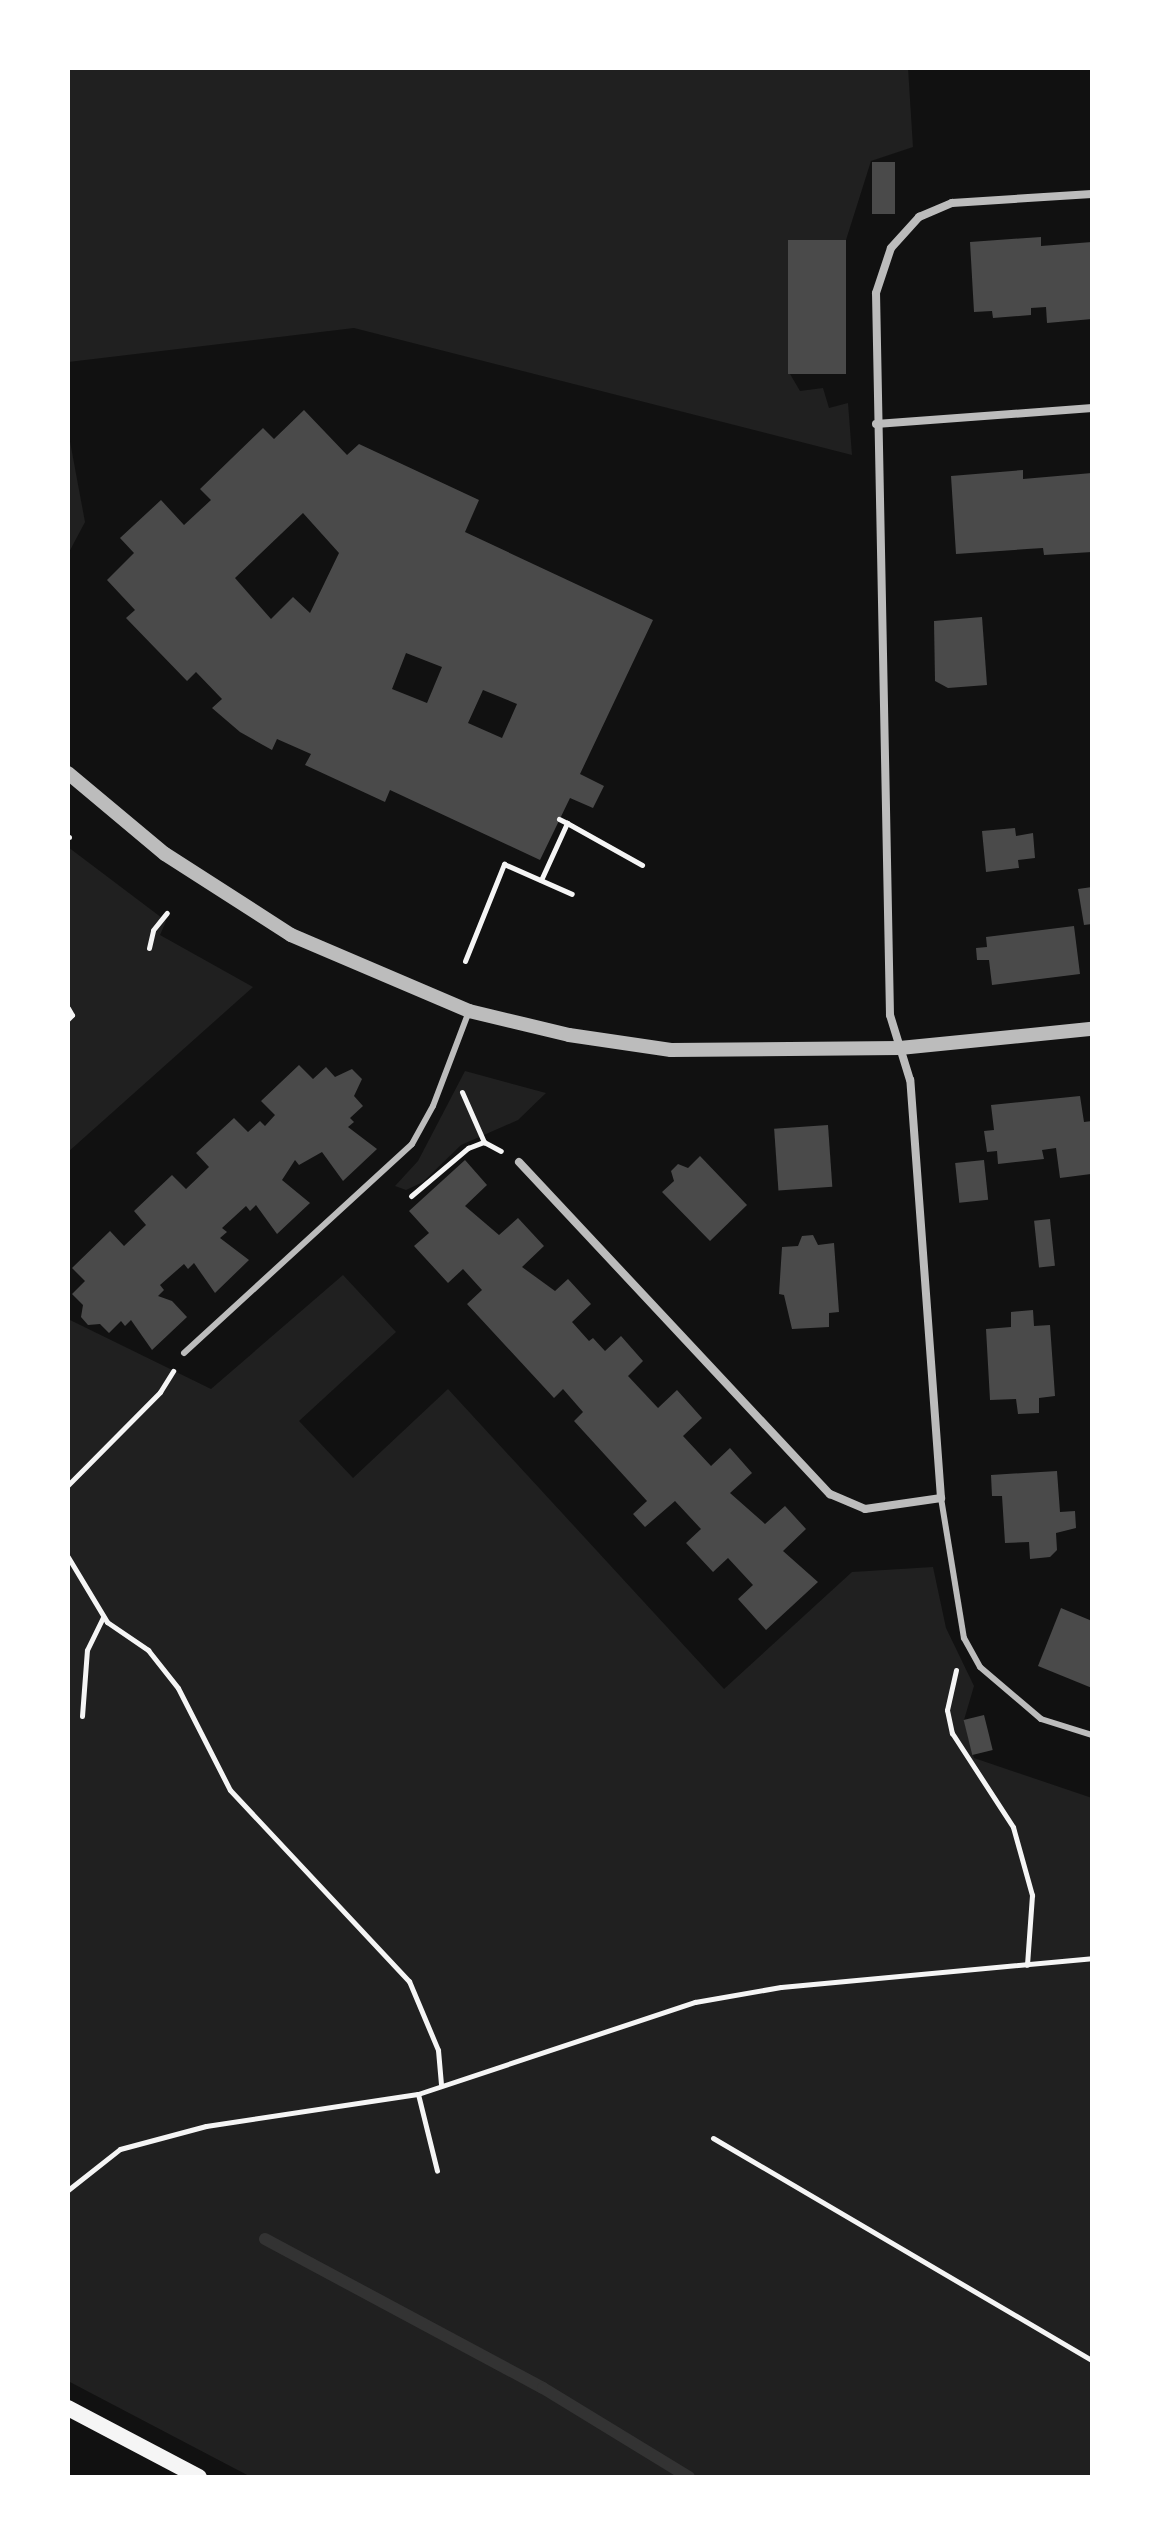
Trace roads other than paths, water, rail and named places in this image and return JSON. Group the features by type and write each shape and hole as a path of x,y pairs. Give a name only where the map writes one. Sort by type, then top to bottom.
{"main road":[{"path":"68,2408 199,2477"}],"street":[{"path":"519,1162 830,1494 865,1509 941,1498 910,1080 890,1015 876,424 876,293 891,248 919,217 964,201 1092,194"},
{"path":"876,424 1092,408"},
{"path":"68,773 165,854 291,935 469,1011 569,1035 671,1050 900,1048 1092,1029"}],"lane":[{"path":"184,1353 412,1144 469,1011"},
{"path":"941,1498 949,1571 964,1638 980,1667 1041,1719 1092,1735"}],"waterway":[{"path":"265,2239 543,2388 689,2477"}]}
